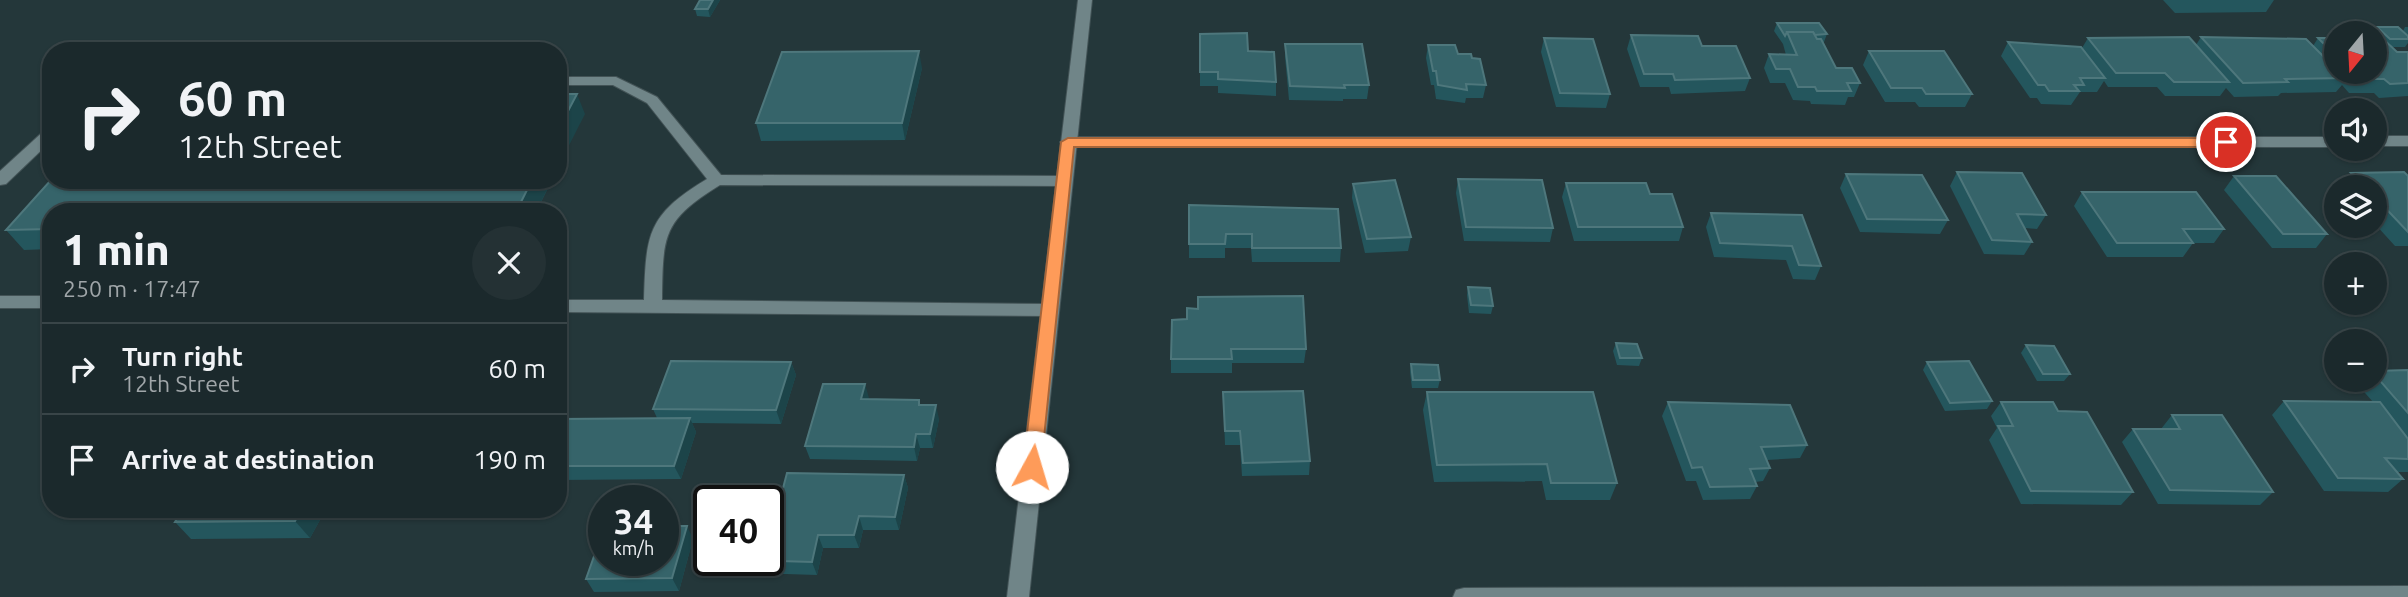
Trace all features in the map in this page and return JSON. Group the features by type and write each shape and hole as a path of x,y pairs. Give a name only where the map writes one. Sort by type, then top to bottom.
{"street":[{"path":"1018,597 1085,0"},
{"path":"567,81 616,81 652,100 717,180"},
{"path":"0,180 42,140"},
{"path":"2387,141 2408,141"},
{"path":"1068,142 2324,142"},
{"path":"653,307 654,250 661,225 670,210 717,180 1064,181"},
{"path":"0,302 42,302"},
{"path":"567,306 1049,310"},
{"path":"1464,597 2408,595"}],"building":[{"path":"700,0 713,0 708,9 695,9"},
{"path":"1777,23 1819,23 1827,34 1787,32 1785,36"},
{"path":"2387,27 2398,27 2408,36 2408,39 2390,39 2387,36"},
{"path":"1787,32 1813,32 1817,39 1821,39 1836,68 1852,68 1860,83 1847,83 1851,91 1817,91 1815,87 1798,87 1790,69 1776,69 1769,54 1797,55"},
{"path":"1247,33 1248,51 1274,52 1276,82 1218,79 1218,72 1200,72 1200,34"},
{"path":"1631,35 1698,36 1702,46 1736,46 1750,78 1675,80 1673,74 1644,74"},
{"path":"2189,37 2229,82 2174,82 2165,73 2116,73 2088,38"},
{"path":"2201,37 2306,39 2324,57 2324,78 2243,83"},
{"path":"1544,38 1593,39 1610,94 1560,93"},
{"path":"2008,42 2081,47 2105,78 2080,78 2084,85 2074,85 2079,91 2049,91 2045,85 2038,85"},
{"path":"2387,43 2397,52 2408,52 2408,83 2390,84 2387,82"},
{"path":"1285,44 1362,44 1369,85 1344,85 1345,88 1290,86"},
{"path":"1428,45 1455,45 1458,54 1471,54 1472,58 1480,59 1486,85 1466,84 1467,90 1438,85"},
{"path":"919,51 902,123 756,123 782,52"},
{"path":"1869,51 1944,51 1972,94 1926,94 1922,88 1891,88"},
{"path":"567,94 577,94 567,113"},
{"path":"1957,172 2022,173 2046,215 2017,214 2032,242 1992,240"},
{"path":"2404,172 2408,176 2408,232 2387,210 2387,175 2351,173"},
{"path":"1846,174 1922,175 1948,220 1867,219"},
{"path":"2234,176 2276,176 2324,231 2324,234 2283,234"},
{"path":"1458,179 1542,180 1553,228 1466,227"},
{"path":"1395,180 1411,237 1367,239 1353,184"},
{"path":"1566,183 1646,183 1650,194 1672,194 1683,227 1578,227"},
{"path":"43,189 528,189 520,203 42,203 42,229 6,230"},
{"path":"2082,192 2196,192 2224,229 2183,229 2193,243 2117,243"},
{"path":"1189,205 1338,209 1341,248 1252,248 1252,234 1226,234 1225,244 1189,244"},
{"path":"1711,213 1802,215 1821,266 1799,265 1792,246 1720,243"},
{"path":"1468,287 1490,288 1493,306 1471,305"},
{"path":"1303,296 1306,349 1231,349 1232,359 1171,359 1172,320 1187,319 1187,308 1198,309 1198,297"},
{"path":"1616,343 1637,344 1642,358 1620,358"},
{"path":"2026,345 2054,346 2070,374 2043,374"},
{"path":"671,361 791,362 776,410 653,409"},
{"path":"1969,361 1992,401 1950,403 1927,362"},
{"path":"1411,364 1438,365 1440,380 1413,380"},
{"path":"2408,370 2408,413 2387,389 2387,371"},
{"path":"823,384 865,384 861,399 919,400 919,405 936,405 930,434 916,434 914,447 805,446"},
{"path":"1303,391 1310,461 1243,463 1240,431 1225,431 1223,392"},
{"path":"1427,392 1593,392 1617,483 1551,483 1547,464 1437,465"},
{"path":"2284,401 2380,402 2408,439 2408,459 2385,458 2403,479 2338,478"},
{"path":"1668,402 1790,405 1807,445 1761,447 1770,468 1750,469 1757,486 1710,487 1702,467 1692,468"},
{"path":"2001,402 2053,402 2058,411 2087,412 2133,492 2031,491 1998,426 2013,426"},
{"path":"2172,415 2222,415 2273,492 2170,490 2133,429 2180,429"},
{"path":"690,418 674,466 567,466 567,419"},
{"path":"787,473 904,475 895,517 859,516 854,535 818,535 812,562 784,561 784,485"},
{"path":"177,518 297,518 295,521 175,522"},
{"path":"679,526 687,526 679,554"},
{"path":"588,573 588,576 673,576 672,578 586,579"}],"route":[{"path":"1032,467 1068,142 2226,142"}]}
